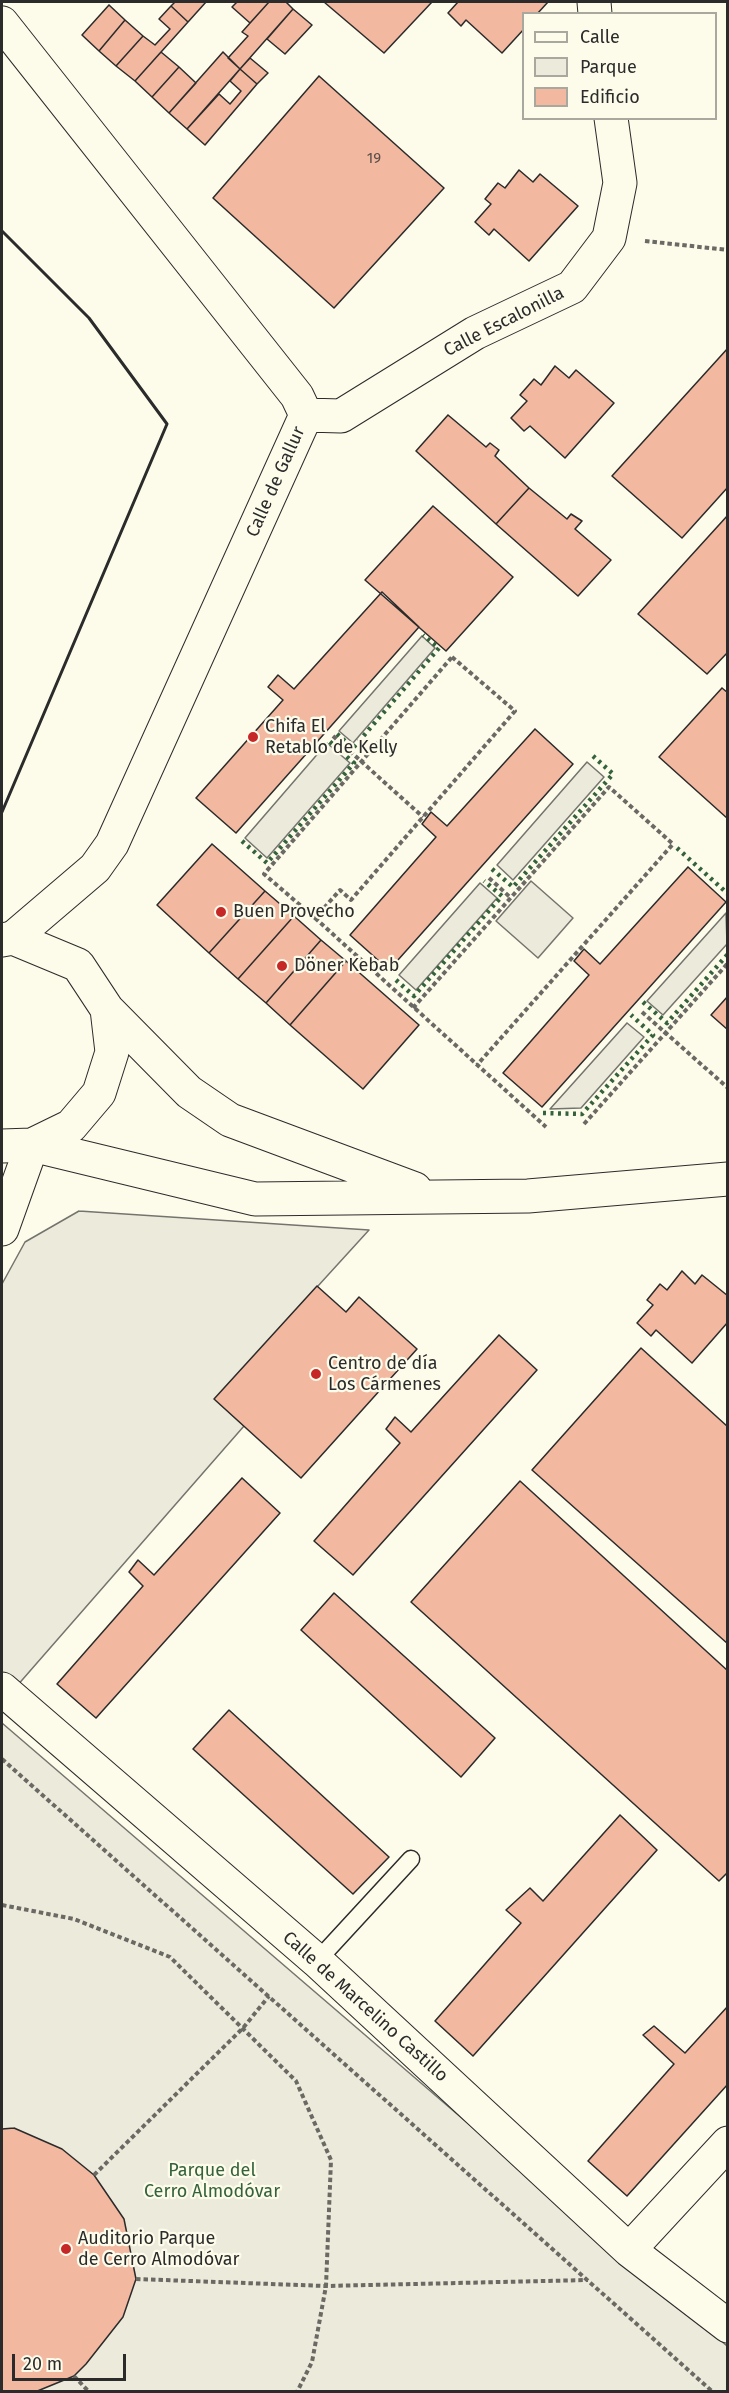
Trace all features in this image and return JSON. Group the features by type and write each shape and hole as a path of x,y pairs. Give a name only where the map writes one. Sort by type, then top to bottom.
{"street":[{"name":"Calle de Gallur","path":"2,23 297,396 306,415 112,844 95,868 7,939"},
{"name":"Calle Escalonilla","path":"306,415 341,416 475,333 573,287 609,238 620,183 611,120"},
{"path":"7,939 78,965 107,1009 189,1092 230,1120 437,1197"},
{"path":"17,1146 71,1126 99,1093 112,1052 107,1009"},
{"path":"17,1146 255,1199 528,1196 728,1179"},
{"path":"2,1229 17,1146"},
{"name":"Calle de Marcelino Castillo","path":"2,1689 316,1961 629,2250 728,2326"},
{"path":"629,2250 728,2143"}],"lane":[{"path":"316,1961 411,1859"}],"path":[{"path":"609,238 728,250"},
{"path":"315,918 340,890 351,900 514,711 452,657 264,874 546,1127"},
{"path":"333,736 423,818"},
{"path":"413,1008 609,787 673,844 477,1065"},
{"path":"489,878 511,898"},
{"path":"584,1124 728,963"},
{"path":"642,1012 728,1088"},
{"path":"2,1759 712,2391"},
{"path":"2,1905 74,1919 170,1957 296,2081 331,2160 326,2286 312,2361 297,2391"},
{"path":"94,2175 243,2028 269,1996"},
{"path":"136,2279 326,2286 588,2280"},
{"path":"74,2376 89,2391"}],"green space":[{"path":"422,636 435,648 353,743 339,731"},
{"path":"327,743 350,763 267,858 245,838"},
{"path":"587,762 604,777 513,880 497,865"},
{"path":"531,881 573,918 538,958 496,921"},
{"path":"480,883 497,898 416,990 399,975"},
{"path":"726,913 727,944 663,1015 647,1001"},
{"path":"627,1023 644,1037 581,1108 550,1109"},
{"path":"79,1211 369,1230 215,1399 244,1426 9,1695 2,1689 2,1284 25,1242"},
{"name":"Parque del Cerro Almodóvar","path":"2,1723 727,2346 727,2391 2,2391"}],"building":[{"path":"175,2 206,2 188,22 171,6"},
{"path":"237,2 269,2 250,23 232,7"},
{"path":"269,2 286,2 293,9 240,69 228,58 248,36 242,32"},
{"path":"324,2 432,2 384,53"},
{"path":"458,2 548,2 539,12 522,12 522,31 502,53 466,20 461,26 448,13"},
{"path":"109,5 125,20 99,51 82,35"},
{"path":"171,6 188,22 135,81 116,66 143,36 155,45 170,29 159,19"},
{"path":"293,9 312,25 285,54 267,39"},
{"path":"125,20 143,36 116,66 99,51"},
{"path":"161,52 179,67 152,97 135,81"},
{"path":"223,52 240,69 187,129 169,113"},
{"path":"250,58 268,73 257,84 240,69"},
{"path":"179,67 196,83 169,113 152,97"},
{"path":"240,69 257,84 205,145 187,129 219,94 230,104 241,91 230,81"},
{"path":"319,76 444,188 334,308 213,198"},
{"path":"519,170 533,182 540,174 578,206 529,261 494,229 489,235 475,222 491,204 485,199 498,183 505,188"},
{"path":"728,348 728,487 682,538 612,476"},
{"path":"555,366 569,378 576,370 614,403 565,458 530,426 524,431 511,418 527,401 520,395 534,379 541,385"},
{"path":"448,415 486,447 490,443 499,450 495,456 529,488 496,524 416,451"},
{"path":"529,488 567,519 571,514 582,521 575,529 611,560 578,596 496,524"},
{"path":"433,506 513,577 446,651 365,580"},
{"path":"728,515 728,652 707,674 638,614"},
{"path":"382,592 419,627 236,833 196,798 283,700 268,687 278,675 294,689"},
{"path":"722,688 728,693 728,819 659,757"},
{"path":"535,729 573,764 389,970 350,935 436,837 422,824 431,812 447,826"},
{"path":"212,844 265,891 209,953 157,905"},
{"path":"688,867 726,902 542,1107 503,1073 589,975 574,961 584,949 600,964"},
{"path":"265,891 294,916 238,979 209,953"},
{"path":"294,916 321,940 266,1003 238,979"},
{"path":"321,940 346,961 290,1025 266,1003"},
{"path":"346,961 419,1025 363,1089 290,1025"},
{"path":"728,996 728,1030 711,1015"},
{"path":"682,1271 695,1284 702,1275 728,1296 728,1322 692,1363 656,1330 651,1336 637,1323 653,1305 647,1300 660,1284 667,1290"},
{"name":"Centro de día Los Cármenes","path":"317,1286 346,1312 359,1297 417,1349 301,1478 214,1399"},
{"path":"499,1335 537,1370 353,1575 314,1541 400,1443 386,1429 395,1417 411,1432"},
{"path":"641,1348 728,1427 728,1644 532,1470"},
{"path":"242,1478 280,1513 96,1718 57,1684 143,1586 129,1572 138,1560 154,1575"},
{"path":"520,1481 728,1671 728,1872 719,1881 411,1602"},
{"path":"334,1593 495,1738 461,1777 301,1630"},
{"path":"229,1710 389,1857 353,1894 193,1749"},
{"path":"620,1815 657,1850 473,2056 435,2021 521,1923 506,1910 530,1888 543,1901"},
{"path":"728,2006 728,2084 627,2196 588,2161 674,2064 643,2035 654,2026 685,2053"},
{"name":"Auditorio Parque de Cerro Almodóvar","path":"14,2128 62,2149 94,2175 124,2219 136,2279 123,2317 86,2364 74,2376 35,2392 2,2392 2,2129"}],"hedge":[{"path":"337,734 353,748 439,648 423,635"},
{"path":"242,841 267,863 354,763 329,741"},
{"path":"492,869 513,887 613,774 593,756"},
{"path":"677,848 728,894"},
{"path":"396,980 414,996 502,896 484,881"},
{"path":"643,1002 667,1023 728,954"},
{"path":"543,1113 582,1114 653,1035 631,1015"}],"wall":[{"path":"2,231 89,318 167,424 2,812"}],"place":[{"name":"Chifa El Retablo de Kelly","path":"253,737"},
{"name":"Buen Provecho","path":"221,912"},
{"name":"Döner Kebab","path":"282,966"},
{"name":"Centro de día Los Cármenes","path":"316,1374"},
{"name":"Auditorio Parque de Cerro Almodóvar","path":"66,2249"}]}
